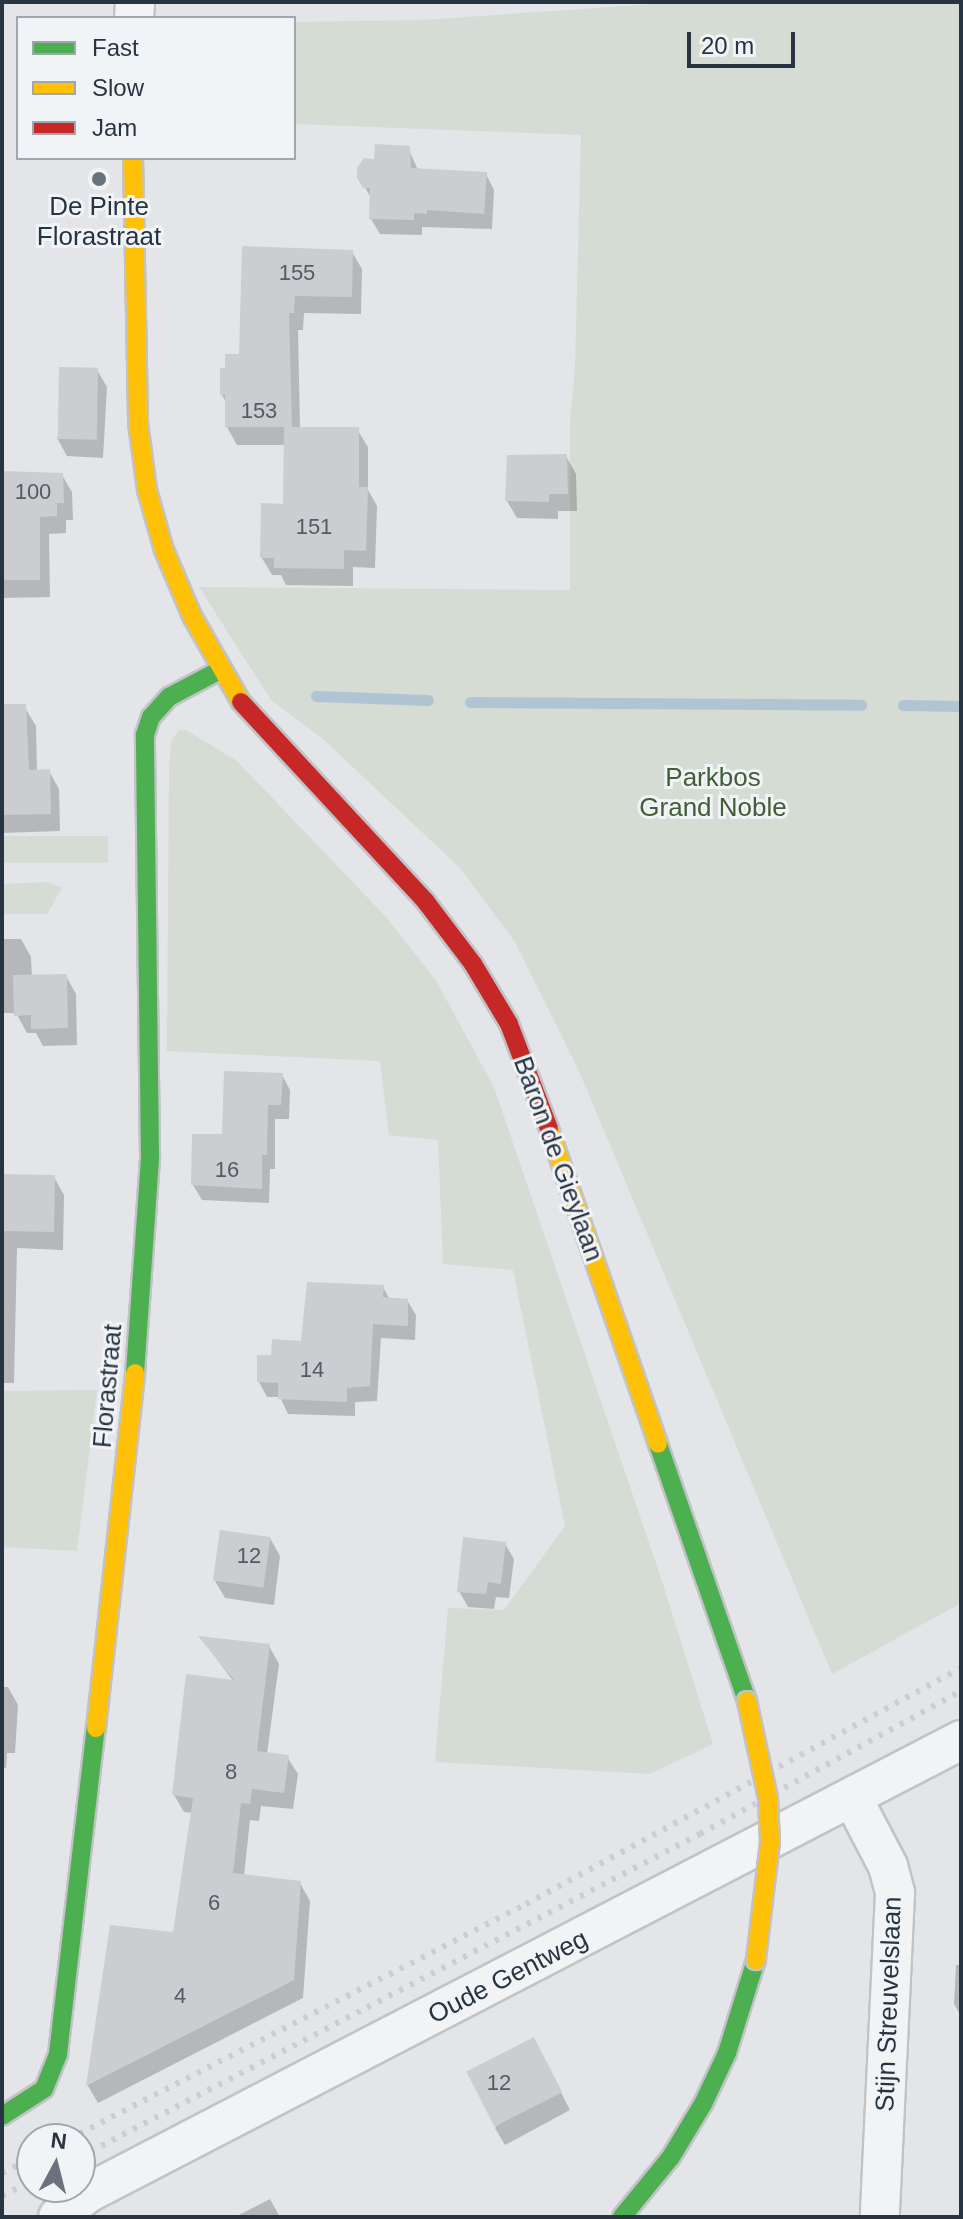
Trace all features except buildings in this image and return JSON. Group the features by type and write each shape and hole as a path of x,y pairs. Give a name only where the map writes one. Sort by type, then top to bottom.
{"street":[{"name":"Baron de Gieylaan","path":"133,160 138,423 147,490 164,550 220,670 246,710 426,902 473,964 509,1024 544,1110 747,1701 768,1798 767,1886 756,1960 727,2053 703,2104 671,2157 622,2217"},
{"name":"Florastraat","path":"2,2116 30,2101 44,2089 58,2054 124,1490 140,1326 150,1156 145,735 151,717 169,697 220,670"},
{"name":"Oude Gentweg","path":"58,2217 88,2193 853,1799 961,1740"},
{"name":"Stijn Streuvelslaan","path":"853,1799 888,1866 895,1893 880,2217"}],"green space":[{"name":"Parkbos Grand Noble","path":"683,2 961,2 961,1603 832,1674 579,1071 515,942 460,868 323,739 271,700 199,587 570,590 570,422 575,367 581,135 296,124 296,22 423,20"},
{"path":"179,730 186,730 237,761 386,917 435,979 494,1087 661,1578 713,1744 650,1774 435,1762 448,1608 504,1610 565,1526 513,1270 443,1264 438,1140 389,1135 380,1061 167,1051 169,769 171,741"},
{"path":"2,836 108,836 108,863 2,863"},
{"path":"48,882 62,888 47,914 2,914 2,884"},
{"path":"97,1390 77,1551 2,1547 2,1391"}],"waterway":[{"path":"316,696 428,700"},
{"path":"470,702 861,705"},
{"path":"903,705 961,706"}],"railway":[{"path":"96,2125 526,1904 961,1668"},
{"path":"96,2149 700,1834 961,1691"},
{"path":"2,2173 16,2166"},
{"path":"2,2196 16,2189"}],"traffic: fast":[{"path":"135,1373 150,1156 145,735 151,717 169,697 220,670"},
{"path":"658,1444 747,1701"},
{"path":"2,2116 44,2089 58,2054 96,1728"},
{"path":"622,2217 671,2157 703,2104 727,2053 756,1960"}],"traffic: slow":[{"path":"133,160 138,423 147,490 164,550 192,616 241,702"},
{"path":"549,1129 658,1444"},
{"path":"96,1728 135,1373"},
{"path":"747,1701 768,1798 770,1842 756,1960"}],"traffic: jam":[{"path":"241,702 426,902 473,964 509,1024 549,1129"}],"place":[{"name":"De Pinte Florastraat","path":"99,179"}]}
